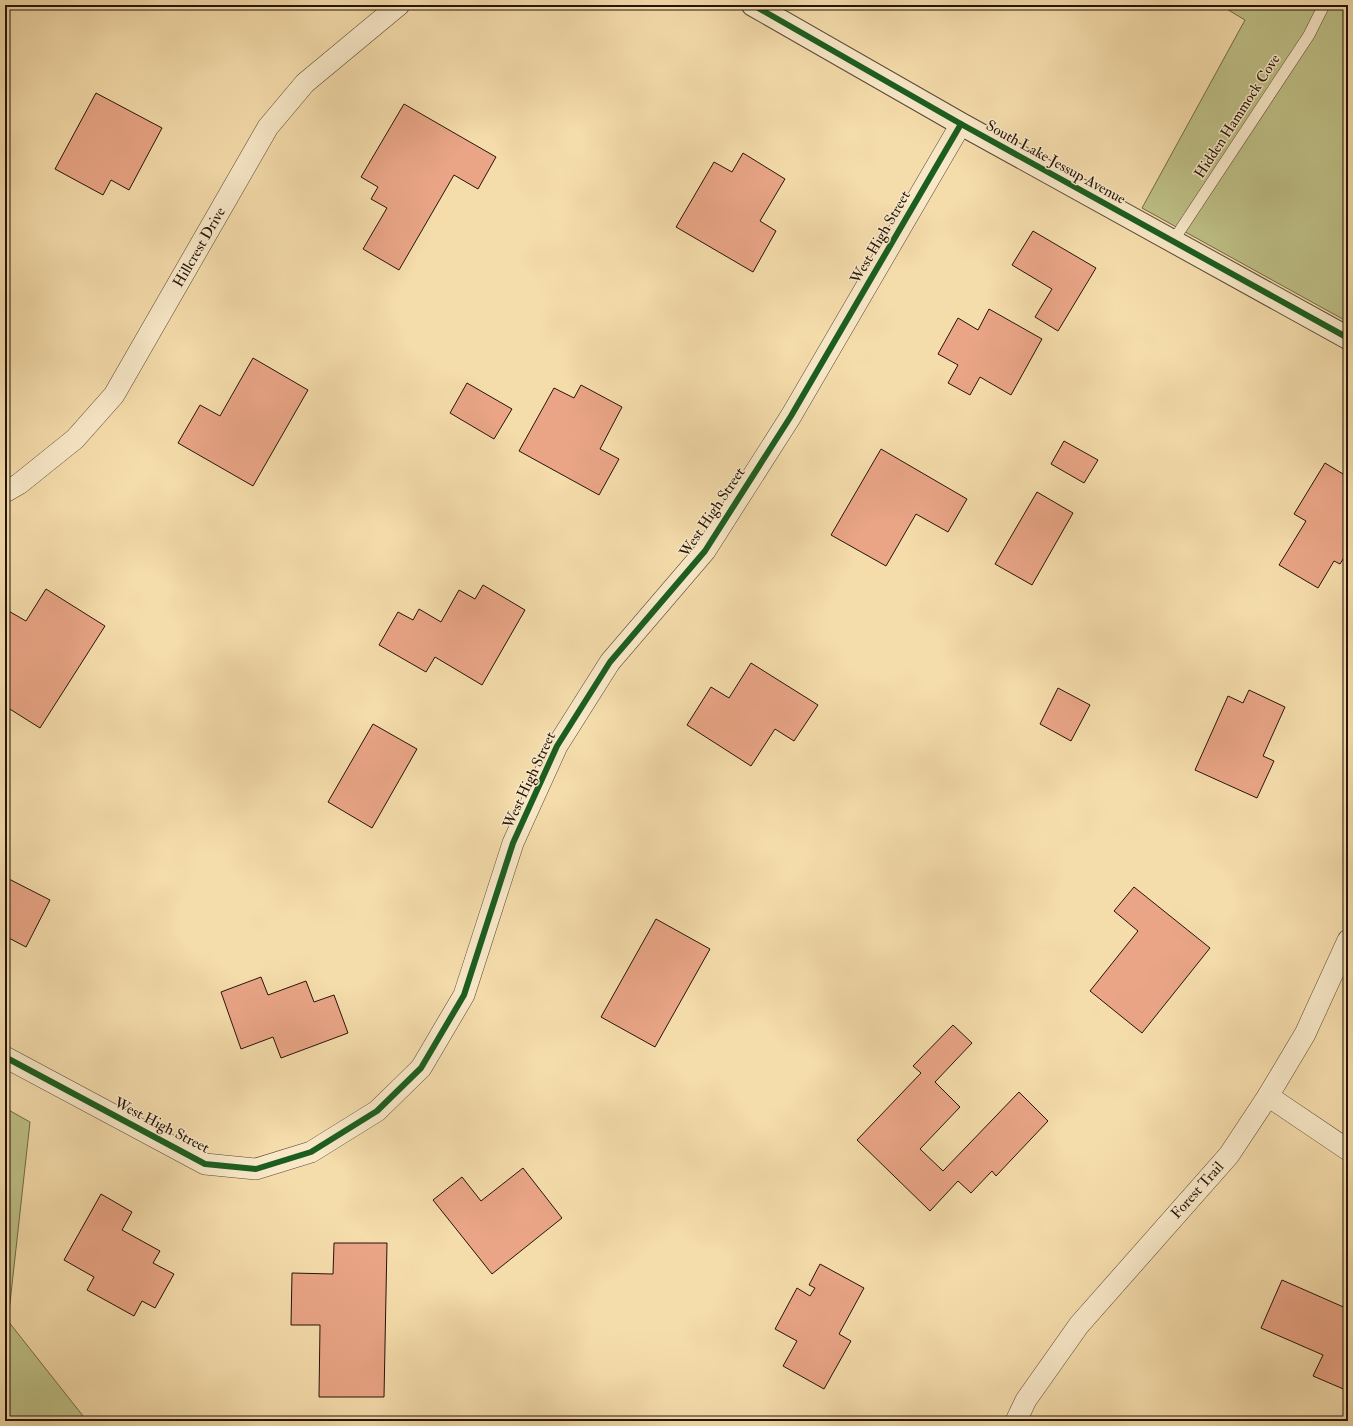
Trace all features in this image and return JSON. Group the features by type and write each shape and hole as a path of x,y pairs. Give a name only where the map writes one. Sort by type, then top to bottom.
{"street":[{"name":"Hillcrest Drive","path":"5,492 19,484 75,439 114,395 268,127 305,83 399,5"},
{"name":"South Lake Jessup Avenue","path":"753,5 961,124 1348,338"},
{"name":"West High Street","path":"5,1057 205,1164 256,1168 311,1152 376,1111 421,1068 464,995 513,844 557,746 610,662 705,551 791,416 961,124"},
{"name":"Forest Trail","path":"1016,1421 1026,1400 1079,1325 1228,1155 1268,1096 1305,1034 1348,940"},
{"path":"1268,1096 1348,1150"}],"lane":[{"name":"Hidden Hammock Cove","path":"1173,241 1309,35 1324,5"}],"green space":[{"path":"1220,5 1348,5 1348,322 1142,208 1245,20"},
{"path":"5,1108 30,1122 8,1321 87,1421 5,1421"}],"building":[{"path":"96,93 162,128 129,190 111,180 103,195 55,169"},
{"path":"404,104 496,157 478,189 454,175 399,270 363,249 387,208 371,199 378,187 361,177"},
{"path":"743,153 785,179 760,221 776,231 753,272 676,227 714,162 732,172"},
{"path":"1033,231 1096,268 1058,331 1035,317 1052,289 1012,265"},
{"path":"989,309 1042,339 1011,395 980,377 970,395 948,383 958,365 938,354 958,318 978,330"},
{"path":"253,358 308,390 253,486 178,443 200,405 220,416"},
{"path":"467,383 512,409 494,439 450,413"},
{"path":"581,385 622,407 600,449 619,459 599,495 519,451 554,388 574,398"},
{"path":"1064,441 1098,460 1084,483 1051,464"},
{"path":"881,449 967,499 948,532 916,514 886,566 831,535"},
{"path":"1325,463 1348,477 1348,551 1340,564 1334,561 1318,588 1279,565 1306,521 1294,514"},
{"path":"1037,492 1073,513 1032,585 995,564"},
{"path":"483,585 525,610 482,685 435,657 426,672 379,645 398,612 413,620 419,609 441,622 459,590 475,599"},
{"path":"46,589 105,626 40,728 5,706 5,609 26,621"},
{"path":"751,663 818,705 794,741 775,729 751,766 687,725 711,687 729,698"},
{"path":"1058,688 1090,705 1071,741 1040,724"},
{"path":"1249,690 1285,707 1263,756 1274,761 1257,798 1195,770 1228,696 1243,703"},
{"path":"373,724 417,749 372,828 328,802"},
{"path":"5,877 50,900 26,947 5,936"},
{"path":"1134,887 1210,948 1142,1033 1090,991 1138,931 1114,911"},
{"path":"656,919 710,949 655,1047 601,1017"},
{"path":"261,977 268,995 306,981 314,1002 334,995 348,1033 281,1058 273,1037 241,1049 221,992"},
{"path":"953,1025 972,1043 935,1082 960,1107 920,1149 943,1171 1019,1092 1048,1121 996,1176 992,1171 971,1193 958,1181 930,1211 857,1140 921,1073 913,1066"},
{"path":"523,1168 562,1218 492,1274 433,1200 462,1177 481,1201"},
{"path":"101,1194 132,1212 122,1230 160,1251 153,1263 174,1274 155,1308 142,1301 134,1316 87,1290 94,1277 64,1260"},
{"path":"334,1243 387,1243 384,1397 319,1397 320,1325 291,1325 292,1273 333,1274"},
{"path":"820,1264 864,1288 839,1334 851,1341 824,1389 783,1366 797,1341 775,1329 797,1288 810,1296 815,1288 809,1285"},
{"path":"1282,1280 1348,1309 1348,1391 1313,1376 1323,1355 1261,1328"}],"cycle path":[{"path":"753,5 961,124 1348,338"},
{"path":"5,1057 205,1164 256,1169 311,1152 377,1111 421,1068 464,995 513,843 557,746 610,662 705,551 791,416 961,124"}]}
